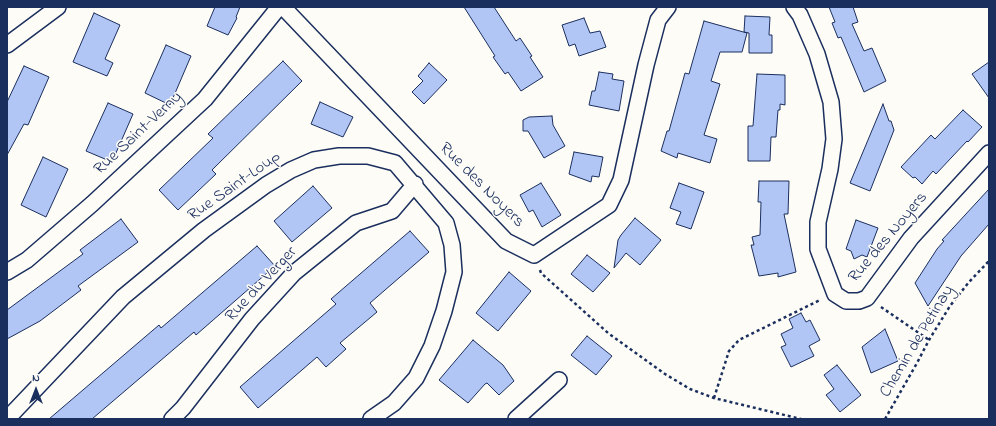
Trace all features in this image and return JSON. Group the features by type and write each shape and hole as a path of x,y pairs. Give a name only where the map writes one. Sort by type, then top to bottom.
{"street":[{"path":"7,45 58,7"},
{"name":"Rue Saint-Verny","path":"7,272 27,260 92,204 205,99 279,7"},
{"name":"Rue des Noyers","path":"283,7 506,241 534,255"},
{"path":"534,255 609,205 621,180 646,65 658,20 668,7"},
{"name":"Rue des Noyers","path":"794,7 800,15 817,54 831,102 834,139 830,169 818,222 818,249 835,294 846,301 859,301 867,298 912,238 989,153"},
{"path":"371,419 394,403 416,378 432,346 444,311 454,272 452,245 446,223 396,163 414,144"},
{"name":"Rue Saint-Loup","path":"7,419 123,298 204,230 266,185 291,170 314,160 339,156 368,156 396,163"},
{"name":"Rue du Verger","path":"172,419 183,408 252,319 294,273 356,223 392,212 414,184"},
{"path":"516,419 559,380"}],"path":[{"path":"534,255 541,273 608,333 665,374 690,389 714,398 801,419"},
{"name":"Chemin de Petinay","path":"886,419 918,363 929,340 950,306 969,282 989,261"},
{"path":"714,398 729,351 739,340 809,305 835,294"},
{"path":"867,298 929,340"}],"building":[{"path":"215,7 240,7 236,17 237,18 228,35 207,26"},
{"path":"464,7 494,7 516,41 520,38 543,77 521,91 508,72 505,74 493,57 495,56"},
{"path":"829,7 853,7 858,22 852,24 864,51 872,48 886,81 864,92 841,37 838,38 832,23 835,22"},
{"path":"94,13 120,25 105,59 113,63 107,76 73,62"},
{"path":"745,16 770,17 769,35 772,35 772,53 749,53 749,33 744,32"},
{"path":"584,18 590,33 600,31 606,47 579,56 575,44 569,46 562,25"},
{"path":"704,21 747,33 742,52 720,52 711,81 720,84 704,135 717,139 710,163 678,153 677,158 661,151 667,131 669,131 685,73 689,74"},
{"path":"166,45 191,56 170,105 145,93"},
{"path":"283,61 302,81 212,170 216,174 178,210 159,190 213,138 208,134"},
{"path":"989,62 989,98 972,74"},
{"path":"429,63 447,80 424,104 412,92 423,81 418,76"},
{"path":"24,66 49,77 28,125 24,124 7,155 7,102"},
{"path":"599,72 613,74 612,79 624,81 619,111 589,105 592,91 595,91"},
{"path":"757,74 785,75 785,105 780,104 780,110 778,110 776,137 771,137 770,161 748,161 748,126 753,126"},
{"path":"320,102 353,117 343,137 311,124"},
{"path":"108,103 133,114 112,162 86,151"},
{"path":"883,104 894,130 870,191 850,183"},
{"path":"963,110 982,127 936,174 933,171 922,184 901,167 931,135 935,139"},
{"path":"552,116 553,125 565,146 544,158 528,131 523,131 523,120 529,117"},
{"path":"574,152 603,157 599,177 592,176 591,182 569,174"},
{"path":"43,157 68,169 46,217 21,205"},
{"path":"759,181 789,181 788,214 784,214 796,272 778,277 778,273 759,276 751,245 754,245 752,237 760,235 761,202 758,202"},
{"path":"541,183 561,215 542,227 533,210 529,212 520,195"},
{"path":"679,183 704,192 691,229 676,224 681,212 670,208"},
{"path":"313,186 332,208 292,242 274,221"},
{"path":"989,189 989,224 961,256 928,306 915,283 937,249 944,241 942,240"},
{"path":"635,218 661,240 640,265 626,253 614,268 618,240"},
{"path":"121,219 138,242 78,286 81,290 40,321 7,339 7,310 83,254 80,250"},
{"path":"856,220 878,228 867,257 862,255 854,259 851,251 846,249"},
{"path":"410,231 429,252 370,303 377,312 340,343 346,349 326,367 317,357 258,408 240,387 336,304 331,299"},
{"path":"257,246 275,266 196,335 194,332 92,419 49,419 159,325 161,328"},
{"path":"587,255 610,273 593,292 571,274"},
{"path":"509,272 531,291 498,331 476,313"},
{"path":"801,313 806,322 810,320 820,340 809,346 814,356 791,367 781,347 786,345 781,334 793,328 789,319"},
{"path":"885,329 898,361 871,373 862,347"},
{"path":"587,336 612,356 596,375 571,355"},
{"path":"473,340 503,365 514,381 499,395 487,383 468,403 439,380"},
{"path":"837,365 861,395 840,412 826,395 834,389 824,375"}]}
